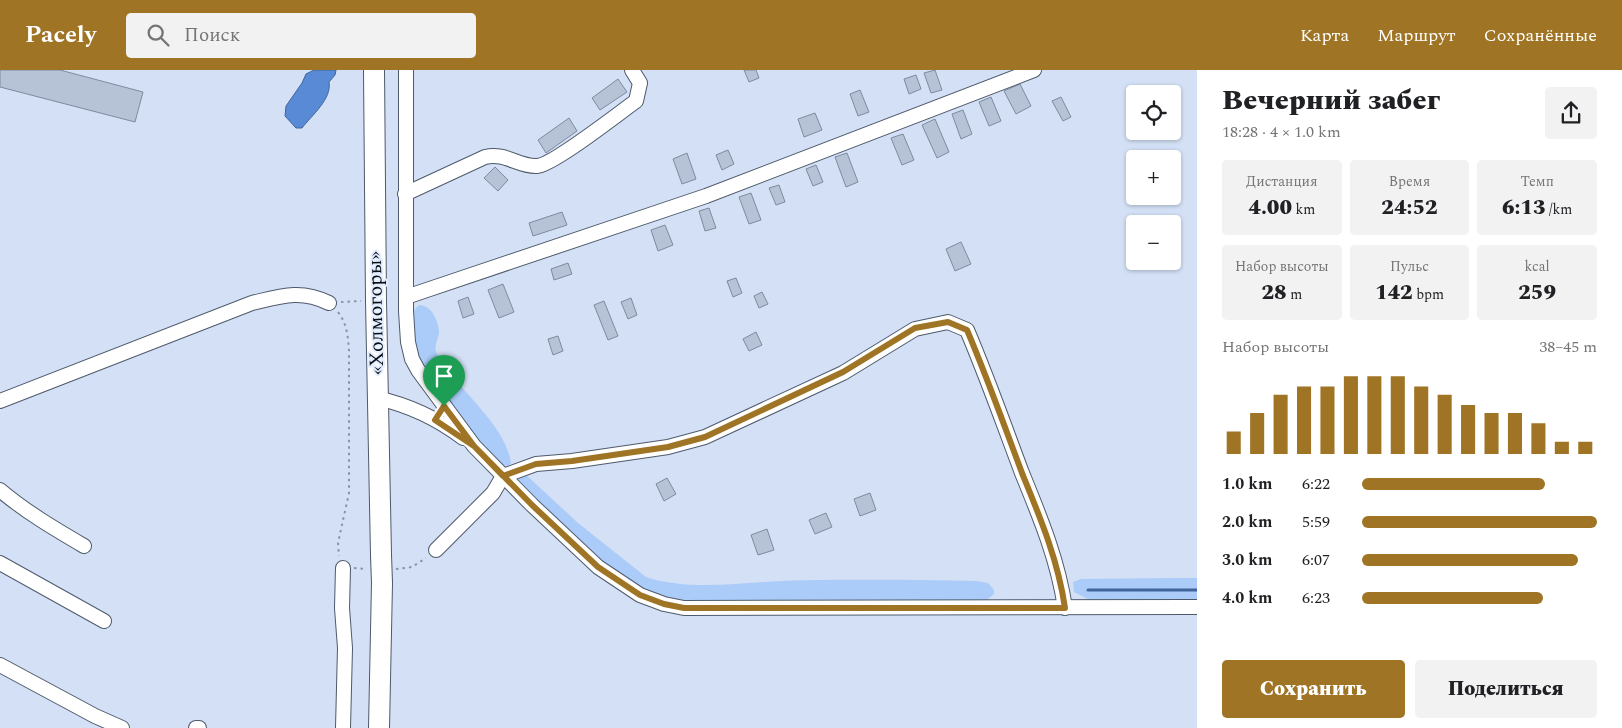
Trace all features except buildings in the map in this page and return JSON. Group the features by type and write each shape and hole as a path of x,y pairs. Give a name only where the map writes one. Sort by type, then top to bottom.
{"highway":[{"name":"«Холмогоры»","path":"374,70 377,398 382,583 379,728"}],"street":[{"path":"406,70 406,326 412,359 422,377 474,446 598,567 640,595 664,604 684,608 1197,607"},
{"path":"405,194 485,157 502,156 527,165 537,166 563,154 636,101 640,83 632,70"},
{"path":"406,297 706,196 1034,70"},
{"path":"0,401 252,303 301,294 316,297 329,303"},
{"path":"436,550 493,493 503,476 536,464 572,461 668,447 705,437 843,372 915,328 948,322 967,330 980,360 1034,499 1055,559 1065,608"},
{"path":"377,398 403,405 435,420 474,446"},
{"path":"435,420 444,406"},
{"path":"0,490 47,525 84,546"},
{"path":"0,563 104,621"},
{"path":"342,568 345,648 343,728"},
{"path":"0,665 95,716 122,728"}],"path":[{"path":"329,303 343,319 347,330 349,351 349,493 338,543"}],"shaded area":[{"path":"419,305 431,311 438,324 439,333 436,353 501,436 511,463 508,466 498,464 451,406 417,358 411,320 413,311"},
{"path":"525,474 578,523 646,577 679,584 696,585 830,580 976,581 988,583 994,590 994,594 987,600 889,603 705,604 664,599 625,579 570,534 517,484 517,475"},
{"path":"1197,578 1197,600 1090,600 1074,592 1073,582 1081,579"}],"water":[{"path":"314,70 336,70 335,75 329,82 329,88 324,101 302,128 296,128 285,116 286,106 306,74"}],"waterway":[{"path":"1088,590 1197,590"}],"route":[{"path":"444,406 435,420 474,446 503,476 532,505 598,567 640,595 664,604 684,608 728,609 1065,608 1055,559 1034,499 1022,473 967,330 955,324 948,322 915,328 843,372 705,437 668,447 572,461 536,464 503,476 489,462 474,446 444,406"}]}
